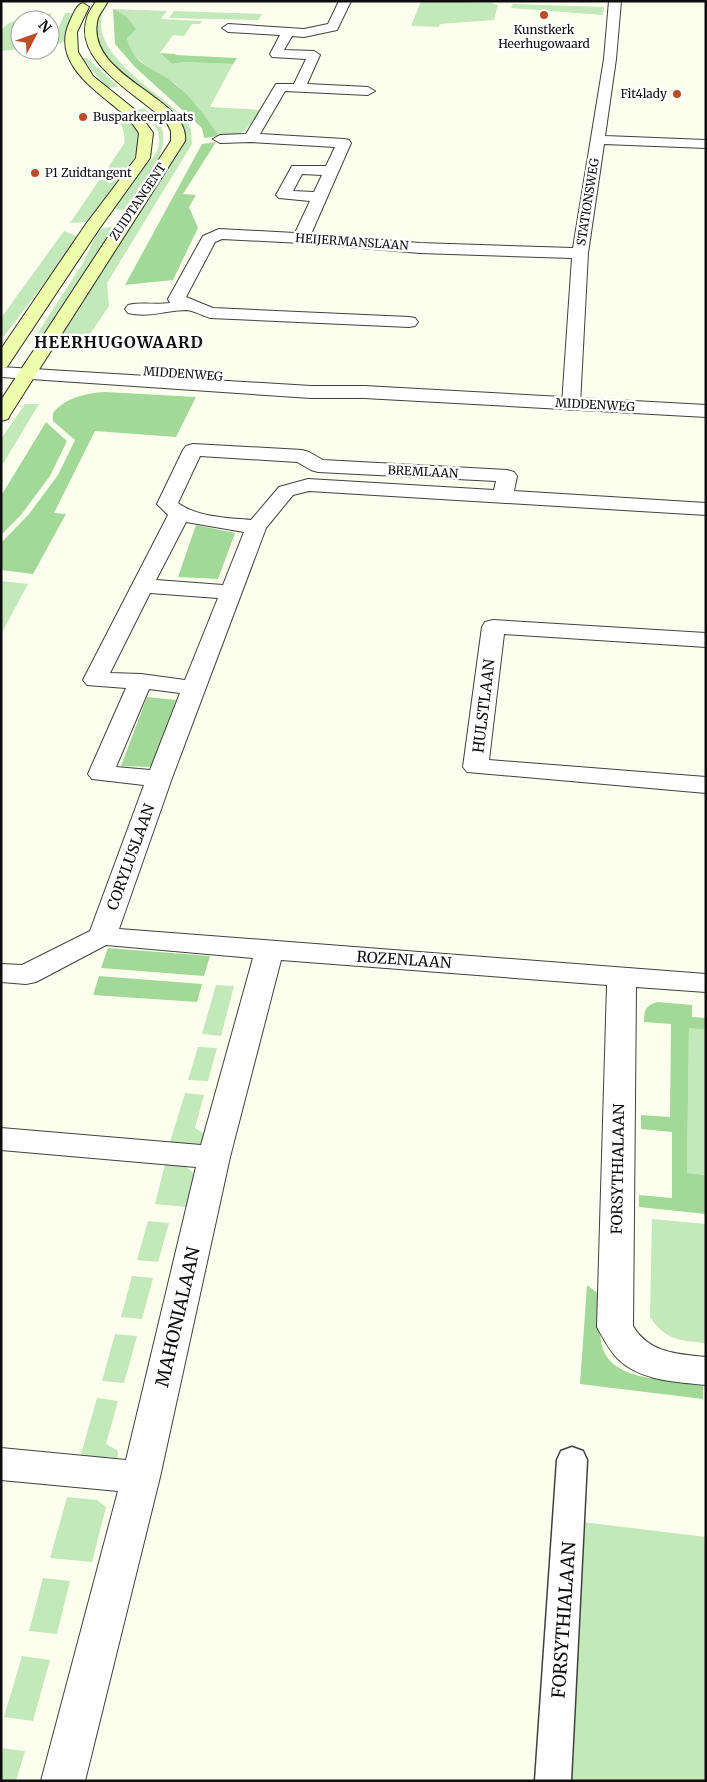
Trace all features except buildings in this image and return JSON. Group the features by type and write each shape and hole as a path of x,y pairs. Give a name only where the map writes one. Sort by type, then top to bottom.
{"main road":[{"name":"ZUIDTANGENT","path":"2,364 92,227 143,158 145,150 146,133 134,116 88,78 72,52 71,32 80,11 87,1"},
{"name":"ZUIDTANGENT","path":"1,415 160,168 172,153 178,138 178,131 171,120 117,74 93,48 89,34 91,21 94,11 102,1"}],"street":[{"path":"225,43 231,29 304,33 333,27 345,1"},
{"name":"STATIONSWEG","path":"571,404 580,253 610,58 615,1"},
{"path":"279,49 288,32"},
{"path":"263,44 314,56 299,88"},
{"path":"251,138 281,87 368,91"},
{"path":"220,139 251,138 344,143 301,238"},
{"path":"598,140 706,144"},
{"path":"297,169 325,184 284,195 297,169"},
{"name":"HEIJERMANSLAAN","path":"190,305 176,299 209,239 219,234 301,238 420,248 580,253"},
{"path":"134,309 154,310 190,305 210,313 409,322"},
{"name":"MIDDENWEG","path":"2,364 311,392 364,392 706,411"},
{"name":"BREMLAAN","path":"179,514 167,504 192,450 302,456 318,466 507,476 502,498"},
{"path":"308,485 318,466"},
{"name":"BREMLAAN","path":"256,527 286,491 308,485 706,509"},
{"path":"193,688 141,681 95,680 179,514 226,524 256,527"},
{"name":"CORYLUSLAAN","path":"102,936 159,778 256,527"},
{"path":"142,586 231,592"},
{"name":"HULSTLAAN","path":"706,640 493,627 476,768 706,786"},
{"path":"141,681 101,774 159,778"},
{"path":"1,973 26,975 102,936"},
{"name":"ROZENLAAN","path":"102,936 269,951 706,983"},
{"name":"MAHONIALAAN","path":"63,1781 141,1477 214,1157 269,951"},
{"name":"FORSYTHIALAAN","path":"622,976 615,1327 622,1341 635,1354 651,1363 706,1371"},
{"path":"1,1139 214,1157"},
{"name":"FORSYTHIALAAN","path":"553,1781 572,1460"},
{"path":"1,1464 141,1477"}],"green space":[{"path":"106,1 109,1 101,18 103,35 111,51 124,67 185,119 191,129 192,144 107,283 109,306 86,340 56,338 181,148 183,139 105,56 95,36 95,21"},
{"path":"421,1 491,3 498,5 494,20 440,24 439,27 411,26"},
{"path":"513,4 604,7 603,15 511,8"},
{"path":"113,9 167,11 161,19 202,21 200,24 192,24 184,36 173,35 160,53 172,64 184,62 233,64 210,107 264,110 238,136 219,136 197,106 176,84 151,70 130,51 127,38"},
{"path":"113,9 127,17 136,29 127,38 130,48 140,61 169,79 182,90 219,136 204,138 202,128 135,67 115,44"},
{"path":"174,11 262,14 258,20 169,18"},
{"path":"65,13 72,13 65,41 60,43 60,24"},
{"path":"9,23 10,50 1,51 1,30"},
{"path":"160,53 237,58 233,64 184,62 172,64"},
{"path":"82,58 87,58 119,87 107,88"},
{"path":"144,108 157,120 162,129 164,138 162,149 145,183 126,210 110,209 136,171 154,156 158,149 159,141 156,127 145,114 137,110"},
{"path":"112,112 123,115 132,121 141,138 140,146 128,168 88,222 70,223 124,144 122,127"},
{"path":"216,142 183,194 196,195 189,207 198,228 173,280 125,285 202,144"},
{"path":"115,228 42,337 35,337 83,263 99,229"},
{"path":"64,231 78,239 4,336 1,336 1,318"},
{"path":"105,392 196,397 176,437 95,431 54,513 66,514 33,574 1,570 1,543 29,514 58,475 75,440 53,421 53,413 76,397"},
{"path":"25,404 39,404 1,467 1,439"},
{"path":"46,422 67,441 50,476 21,515 1,535 1,496"},
{"path":"196,525 235,533 218,579 178,577"},
{"path":"1,581 28,584 1,634"},
{"path":"147,697 176,700 154,767 121,766"},
{"path":"108,948 210,956 204,976 101,968"},
{"path":"99,976 202,984 197,1002 93,995"},
{"path":"216,985 234,986 221,1036 202,1034"},
{"path":"658,1002 692,1005 692,1017 706,1018 706,1030 689,1028 687,1173 706,1175 706,1214 639,1207 639,1195 672,1198 672,1132 641,1129 641,1115 670,1117 671,1024 644,1022 646,1008"},
{"path":"689,1028 706,1030 706,1175 687,1173"},
{"path":"198,1047 217,1048 208,1081 188,1080"},
{"path":"185,1093 204,1095 195,1128 205,1134 203,1143 200,1145 169,1145"},
{"path":"165,1164 185,1166 195,1174 187,1207 155,1204"},
{"path":"652,1219 706,1224 706,1343 674,1338 656,1325 650,1317"},
{"path":"148,1221 169,1223 158,1262 137,1260"},
{"path":"132,1276 153,1278 142,1319 121,1317"},
{"path":"587,1285 600,1295 601,1344 609,1360 619,1368 632,1374 703,1383 703,1399 580,1384"},
{"path":"115,1334 137,1336 124,1383 102,1381"},
{"path":"97,1398 118,1401 106,1444 117,1450 117,1463 77,1468"},
{"path":"67,1497 97,1500 106,1507 92,1562 50,1558"},
{"path":"582,1522 706,1537 706,1781 566,1781"},
{"path":"43,1578 70,1581 57,1634 29,1631"},
{"path":"22,1656 50,1660 33,1721 4,1717"},
{"path":"1,1748 25,1751 16,1781 1,1781"}],"place":[{"name":"Kunstkerk Heerhugowaard","path":"544,15"},
{"name":"Fit4lady","path":"677,94"},
{"name":"Busparkeerplaats","path":"83,117"},
{"name":"P1 Zuidtangent","path":"35,173"}],"district":[{"name":"HEERHUGOWAARD","path":"119,342"}]}
